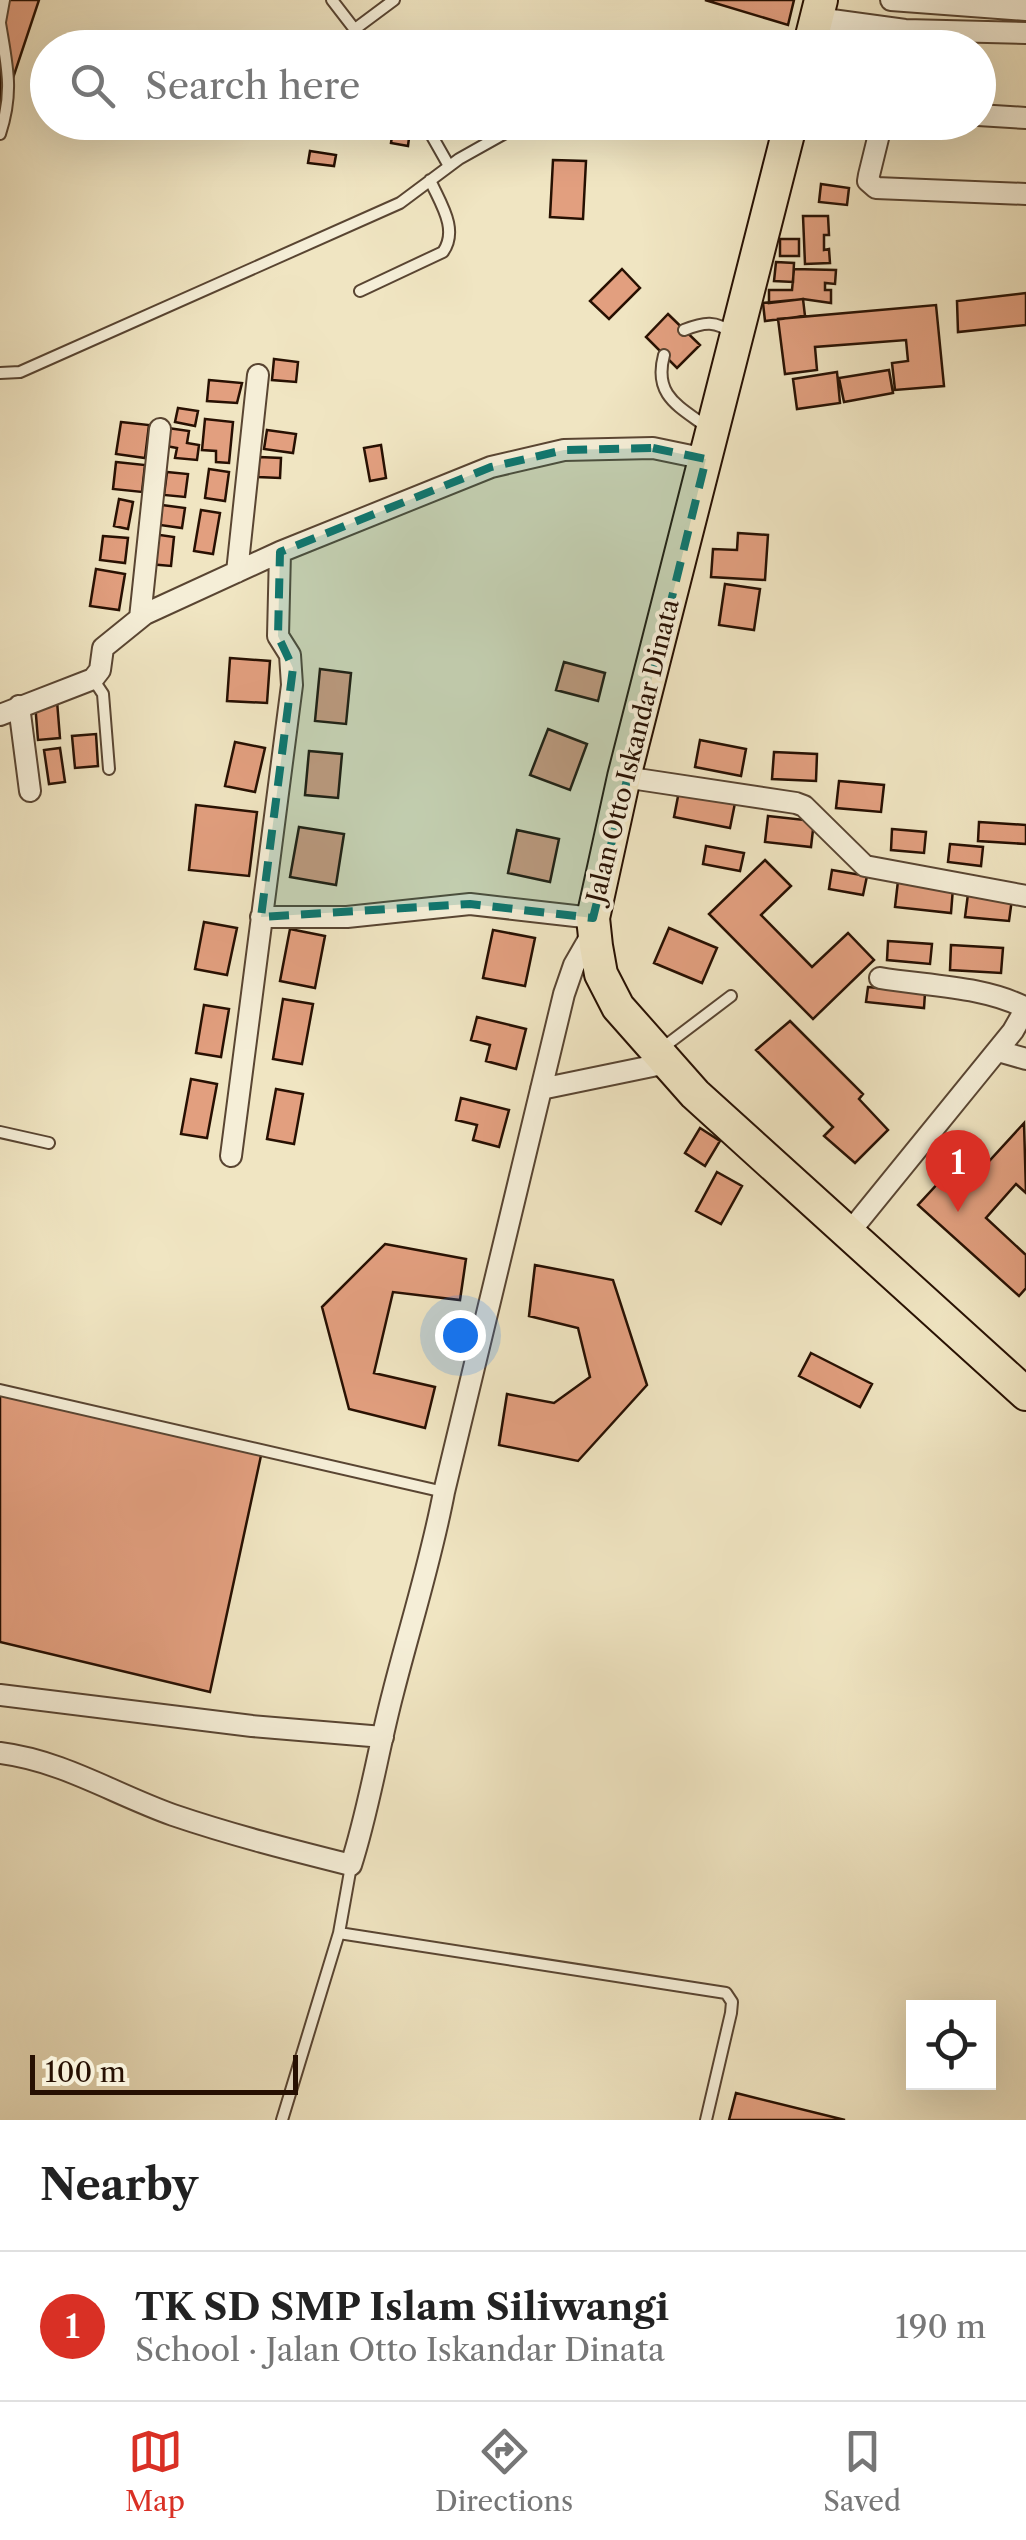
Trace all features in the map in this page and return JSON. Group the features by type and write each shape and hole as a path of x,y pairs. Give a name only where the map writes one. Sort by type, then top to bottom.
{"main road":[{"name":"Jalan Otto Iskandar Dinata","path":"786,140 624,778 594,924 601,974 618,1007 695,1094 1026,1394"}],"street":[{"path":"891,0 1026,10"},
{"path":"816,22 857,30"},
{"path":"996,34 1026,32"},
{"path":"996,116 1026,118"},
{"path":"878,140 868,181 876,188 1026,194"},
{"path":"236,572 258,375"},
{"path":"140,618 160,429"},
{"path":"30,791 10,710 94,679 100,670 103,648 140,618 280,552 490,467 564,450 710,446"},
{"path":"230,1156 292,685 290,655 278,636 280,552"},
{"path":"624,778 796,802 865,866 1026,896"},
{"path":"0,1753 36,1758 170,1814 351,1865 435,1538 564,994 594,924 470,904 347,918 261,918"},
{"path":"848,1234 998,1051 1026,1008 999,998 880,978"},
{"path":"998,1051 1026,1059"},
{"path":"541,1089 662,1058"},
{"path":"0,1695 252,1726 383,1737"}],"lane":[{"path":"0,134 9,105 10,79 0,22 4,0"},
{"path":"332,0 355,30 394,0"},
{"path":"434,140 449,166"},
{"path":"0,373 20,372 400,203 449,166 494,140"},
{"path":"360,291 443,252 448,245 449,224 430,180"},
{"path":"684,330 703,322 720,324 737,338"},
{"path":"664,354 661,384 710,446"},
{"path":"94,679 102,694 109,769"},
{"path":"662,1058 731,996"},
{"path":"0,1132 48,1144"},
{"path":"0,1390 444,1492"},
{"path":"282,2120 339,1934 351,1865"},
{"path":"339,1934 726,1994 732,2002 731,2013 706,2120"}],"highlighted area":[{"path":"653,448 706,459 593,918 470,904 261,917 293,668 278,636 280,552 491,467 564,450"}],"building":[{"path":"0,0 39,0 0,117"},
{"path":"705,0 794,0 788,25"},
{"path":"391,140 409,140 408,146"},
{"path":"310,151 336,155 334,166 308,163"},
{"path":"553,160 586,161 583,219 550,217"},
{"path":"821,184 849,188 847,205 819,202"},
{"path":"803,216 828,216 829,235 824,235 824,250 829,249 830,263 805,264"},
{"path":"780,239 799,239 799,256 780,256"},
{"path":"776,262 794,263 793,282 774,281"},
{"path":"622,269 640,288 609,319 590,301"},
{"path":"794,269 836,270 835,284 825,283 825,290 831,290 831,303 803,299 769,303 769,290 792,290"},
{"path":"1026,293 1026,325 958,332 957,301"},
{"path":"803,299 805,316 765,321 763,303"},
{"path":"936,305 944,386 895,390 892,363 908,361 906,340 815,347 817,370 785,374 778,319"},
{"path":"668,314 700,345 677,368 646,337"},
{"path":"274,359 298,362 296,382 272,380"},
{"path":"889,370 893,393 844,402 839,378"},
{"path":"837,372 840,403 797,409 793,379"},
{"path":"209,380 242,383 237,403 207,401"},
{"path":"178,408 198,411 195,426 175,422"},
{"path":"205,419 233,422 229,463 216,462 216,451 202,450"},
{"path":"121,422 149,425 145,458 116,454"},
{"path":"168,428 189,431 187,443 199,445 197,460 175,458 177,448 166,446"},
{"path":"267,430 296,434 293,453 264,449"},
{"path":"381,445 386,478 370,481 364,448"},
{"path":"259,457 281,458 280,478 258,477"},
{"path":"116,462 145,465 142,492 113,489"},
{"path":"209,469 229,472 225,501 205,498"},
{"path":"167,472 188,474 185,497 164,495"},
{"path":"119,499 133,502 128,529 114,526"},
{"path":"162,505 185,508 182,528 160,525"},
{"path":"201,510 220,513 213,554 194,551"},
{"path":"738,533 768,535 765,580 711,577 713,549 737,550"},
{"path":"153,534 174,537 171,566 149,564"},
{"path":"103,536 128,538 125,563 100,560"},
{"path":"96,569 125,574 119,610 90,606"},
{"path":"725,584 760,589 754,630 719,625"},
{"path":"230,658 270,661 267,703 227,701"},
{"path":"564,662 605,673 598,701 556,690"},
{"path":"320,669 351,673 346,724 315,721"},
{"path":"57,701 60,738 38,740 35,703"},
{"path":"548,729 587,744 570,790 530,775"},
{"path":"96,734 98,766 75,768 72,736"},
{"path":"700,740 746,749 741,776 695,767"},
{"path":"235,742 265,748 255,792 225,786"},
{"path":"60,748 65,782 49,784 44,750"},
{"path":"309,751 342,754 338,798 305,795"},
{"path":"774,752 817,754 816,781 772,779"},
{"path":"839,781 884,785 881,812 836,808"},
{"path":"680,786 736,798 730,828 674,817"},
{"path":"196,805 257,812 249,876 189,870"},
{"path":"768,816 814,821 811,847 765,842"},
{"path":"979,822 1026,825 1026,844 978,841"},
{"path":"299,827 344,834 336,885 290,877"},
{"path":"892,829 926,832 924,853 891,850"},
{"path":"517,830 559,839 550,882 508,873"},
{"path":"950,844 983,847 981,866 948,862"},
{"path":"706,846 744,853 740,871 703,864"},
{"path":"765,860 791,886 761,915 812,967 848,933 874,960 813,1019 709,914"},
{"path":"832,870 867,876 863,895 829,889"},
{"path":"898,881 953,888 951,913 895,907"},
{"path":"968,894 1012,899 1009,921 965,917"},
{"path":"204,922 237,928 227,975 195,969"},
{"path":"669,928 717,948 702,983 654,963"},
{"path":"290,929 325,936 315,988 280,981"},
{"path":"493,930 535,938 525,986 483,978"},
{"path":"888,941 932,944 930,964 887,960"},
{"path":"951,945 1003,948 1001,973 950,970"},
{"path":"868,987 925,993 924,1008 866,1002"},
{"path":"283,999 313,1004 302,1064 273,1059"},
{"path":"204,1005 229,1009 221,1057 196,1053"},
{"path":"477,1017 526,1029 516,1069 486,1061 490,1045 471,1040"},
{"path":"790,1021 863,1094 859,1099 888,1130 855,1163 824,1136 833,1127 756,1050"},
{"path":"191,1079 217,1084 207,1138 181,1134"},
{"path":"276,1089 303,1094 294,1144 267,1139"},
{"path":"461,1098 509,1110 499,1147 473,1140 477,1125 456,1120"},
{"path":"1024,1123 1026,1193 1016,1184 986,1218 1026,1255 1026,1288 1019,1296 918,1205 942,1179 959,1194"},
{"path":"700,1128 720,1141 705,1166 685,1153"},
{"path":"717,1172 742,1186 721,1224 696,1211"},
{"path":"385,1244 466,1259 460,1300 393,1292 374,1373 435,1387 425,1428 349,1409 322,1307"},
{"path":"535,1265 613,1280 647,1385 578,1461 499,1445 507,1394 554,1403 590,1377 578,1328 529,1316"},
{"path":"811,1353 872,1384 860,1407 799,1376"},
{"path":"0,1389 262,1451 210,1692 0,1642"},
{"path":"736,2093 845,2120 729,2120"}],"place":[{"name":"TK SD SMP Islam Siliwangi","path":"958,1212"}]}
